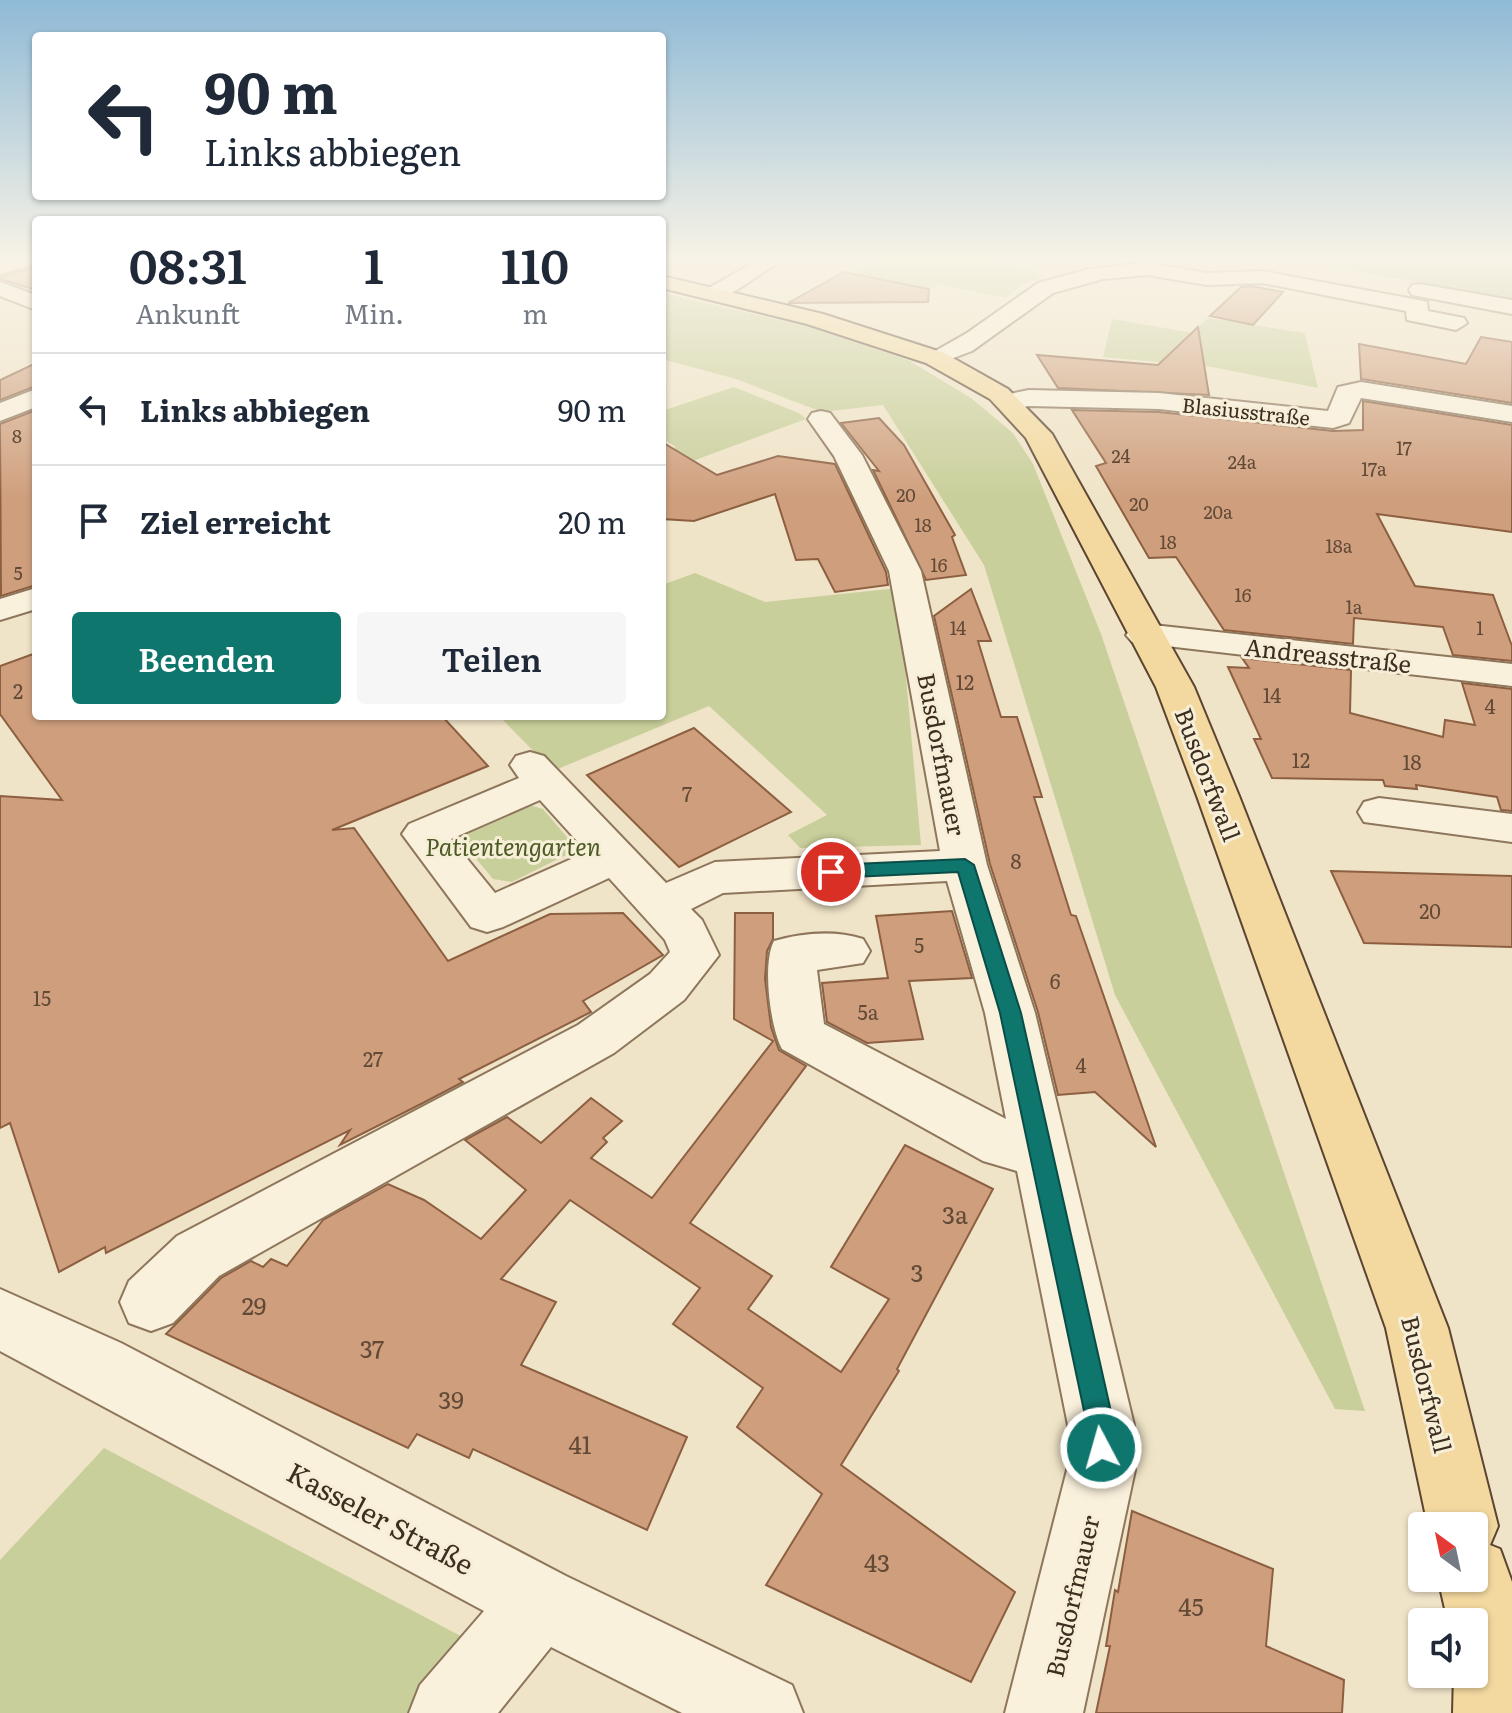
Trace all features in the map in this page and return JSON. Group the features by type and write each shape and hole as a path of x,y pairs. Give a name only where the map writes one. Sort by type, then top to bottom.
{"main road":[{"name":"Busdorfwall","path":"882,339 935,358 970,376 1008,402 1038,434 1056,462 1144,635 1175,687 1417,1328 1460,1512"},
{"path":"1478,1592 1492,1648 1492,1713"}],"street":[{"path":"935,358 968,346 976,339"},
{"name":"Blasiusstraße","path":"1008,402 1029,398 1159,401 1333,420 1340,417 1347,392 1361,390 1512,414"},
{"name":"Busdorfmauer","path":"821,419 848,455 905,571 965,865 1010,1013 1044,1154 1101,1425 1101,1470 1044,1713"},
{"path":"0,610 32,599"},
{"name":"Andreasstraße","path":"1144,635 1512,675"},
{"path":"151,1302 198,1256 596,1039 667,987 695,955 685,932 616,857 538,774 425,819 424,834 487,915 616,857"},
{"path":"1379,812 1512,828"},
{"path":"660,905 715,878 965,865"},
{"path":"846,951 791,954 800,1035 1003,1144 1044,1154"},
{"name":"Kasseler Straße","path":"0,1319 98,1366 540,1602 764,1713"},
{"path":"448,1713 540,1602"}],"green space":[{"path":"666,339 845,339 908,360 971,398 1013,433 1033,464 1101,634 1365,1411 1335,1409 1115,995 984,565 883,405 822,412 736,379 666,360"},
{"path":"1107,339 1306,339 1318,388 1212,367 1103,357"},
{"path":"734,387 799,413 806,419 682,465 666,455 666,451 676,447 666,441 666,410"},
{"path":"695,573 765,602 898,588 921,845 800,848 788,835 827,815 709,706 553,771 503,720 666,720 666,584"},
{"name":"Patientengarten","path":"521,807 543,809 572,843 570,853 512,882 493,879 462,842 468,828"},
{"path":"104,1448 474,1643 408,1713 0,1713 0,1560"}],"building":[{"path":"1185,339 1200,339 1209,395 1058,388 1037,355 1158,365"},
{"path":"1480,339 1512,342 1512,403 1361,379 1359,344 1466,364"},
{"path":"32,365 32,388 0,400 0,380"},
{"path":"1363,401 1512,425 1512,532 1377,514 1415,586 1493,595 1512,646 1512,661 1453,655 1443,627 1354,618 1353,644 1224,630 1176,557 1149,558 1096,466 1106,463 1072,410 1159,412 1333,431 1363,430"},
{"path":"32,412 32,586 1,596 0,424"},
{"path":"879,418 904,445 955,535 952,537 966,575 926,580 873,470 879,471 841,423"},
{"path":"666,444 717,475 778,456 835,464 886,572 888,585 835,592 818,559 796,560 775,494 694,521 666,519"},
{"path":"971,589 991,641 978,641 1001,717 1017,717 1042,797 1034,797 1071,915 1076,916 1156,1147 1095,1092 1058,1095 1038,1012 990,864 934,616"},
{"path":"32,654 32,720 446,720 488,766 332,830 354,828 448,961 550,914 623,913 663,955 583,1001 591,1012 459,1079 463,1082 340,1145 350,1130 106,1253 105,1247 59,1272 10,1123 0,1128 0,796 62,800 0,714 0,666"},
{"path":"1242,658 1351,670 1350,713 1443,737 1445,720 1475,725 1462,683 1512,689 1512,811 1501,810 1497,797 1416,785 1417,789 1385,786 1383,780 1272,778 1254,739 1261,739 1228,667 1249,668"},
{"path":"694,728 791,812 679,867 587,775"},
{"path":"1331,871 1512,876 1512,947 1364,943"},
{"path":"952,911 972,978 909,981 923,1039 867,1043 827,1022 822,983 888,978 876,916"},
{"path":"735,913 773,913 773,939 767,951 765,979 771,1027 779,1050 806,1066 690,1223 772,1276 748,1309 841,1372 889,1299 831,1267 905,1145 993,1189 897,1369 899,1371 841,1465 1015,1592 971,1682 766,1585 822,1494 737,1427 763,1388 673,1324 700,1288 570,1200 501,1279 556,1302 521,1365 687,1437 647,1530 473,1449 469,1458 417,1434 408,1448 166,1334 221,1278 251,1261 263,1267 271,1259 287,1266 323,1220 388,1184 424,1200 481,1239 526,1190 465,1140 507,1117 541,1143 591,1098 622,1121 603,1138 607,1142 591,1158 652,1198 773,1041 734,1019"},
{"path":"1132,1511 1273,1569 1266,1646 1344,1680 1342,1713 1096,1713 1110,1646 1106,1646 1115,1590 1118,1592"}],"route":[{"path":"831,872 965,865 1010,1013 1044,1154 1101,1425 1101,1448"}]}
